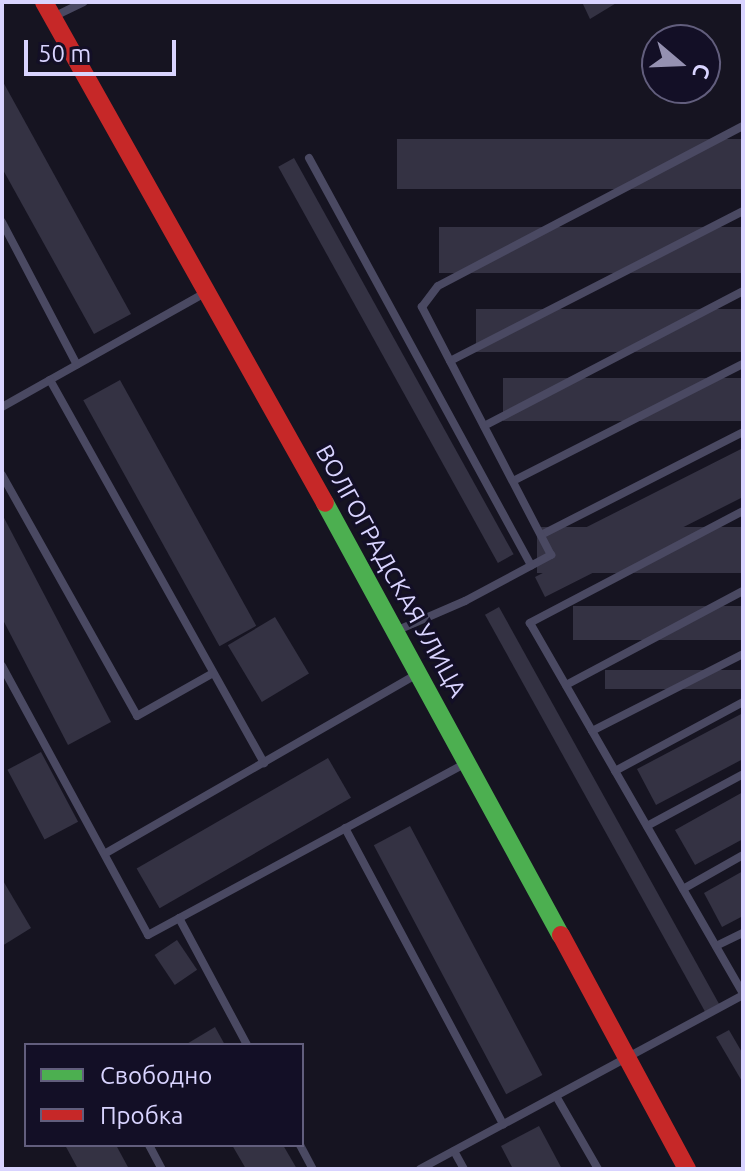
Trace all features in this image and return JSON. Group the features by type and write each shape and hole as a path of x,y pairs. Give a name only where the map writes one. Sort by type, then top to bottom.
{"main road":[{"name":"ВОЛГОГРАДСКАЯ УЛИЦА","path":"48,10 397,630 687,1169"}],"lane":[{"path":"48,10 84,2"},
{"path":"397,630 465,601 551,555 422,307 438,286 743,126"},
{"path":"309,158 531,566"},
{"path":"450,361 743,211"},
{"path":"2,222 77,365"},
{"path":"484,426 743,291"},
{"path":"2,407 207,292"},
{"path":"513,481 743,364"},
{"path":"50,380 264,763"},
{"path":"541,535 743,432"},
{"path":"2,475 137,716 213,673"},
{"path":"420,1169 743,994 530,623 743,511"},
{"path":"566,685 743,591"},
{"path":"592,731 743,654"},
{"path":"2,666 148,935 468,762"},
{"path":"106,853 420,672"},
{"path":"615,771 743,702"},
{"path":"647,826 743,774"},
{"path":"345,828 503,1124"},
{"path":"683,889 743,855"},
{"path":"179,918 246,1043"},
{"path":"716,946 743,933"},
{"path":"556,1096 598,1169"},
{"path":"150,1147 162,1169"},
{"path":"301,1147 313,1169"},
{"path":"454,1151 464,1169"}],"building":[{"path":"582,2 618,2 590,19"},
{"path":"2,80 131,314 94,334 2,168"},
{"path":"397,139 743,139 743,189 397,189"},
{"path":"294,158 514,554 498,563 278,167"},
{"path":"439,227 743,227 743,273 439,273"},
{"path":"476,309 743,309 743,352 476,352"},
{"path":"503,378 743,378 743,421 503,421"},
{"path":"120,380 256,626 219,646 83,400"},
{"path":"743,448 743,497 545,597 535,577 570,559 561,540"},
{"path":"2,514 111,722 68,745 2,618"},
{"path":"537,527 743,527 743,573 537,573"},
{"path":"573,606 743,606 743,640 573,640"},
{"path":"499,607 719,1004 705,1012 485,615"},
{"path":"275,617 309,674 262,702 228,645"},
{"path":"605,670 743,670 743,689 605,689"},
{"path":"743,713 743,759 656,805 637,769"},
{"path":"41,752 78,822 45,840 7,770"},
{"path":"328,758 351,798 160,908 137,869"},
{"path":"743,792 743,839 695,865 675,830"},
{"path":"410,826 542,1075 506,1094 374,845"},
{"path":"743,871 743,916 722,927 704,893"},
{"path":"2,879 31,928 2,946"},
{"path":"177,940 197,970 175,985 155,955"},
{"path":"215,1027 224,1043 188,1043"},
{"path":"729,1030 743,1054 743,1083 716,1037"},
{"path":"539,1126 562,1169 513,1169 501,1146"},
{"path":"66,1147 117,1147 129,1169 78,1169"},
{"path":"233,1147 284,1147 297,1169 246,1169"}],"traffic: fast":[{"path":"325,503 561,935"}],"traffic: jam":[{"path":"44,2 325,503"},
{"path":"561,935 687,1169"}]}
